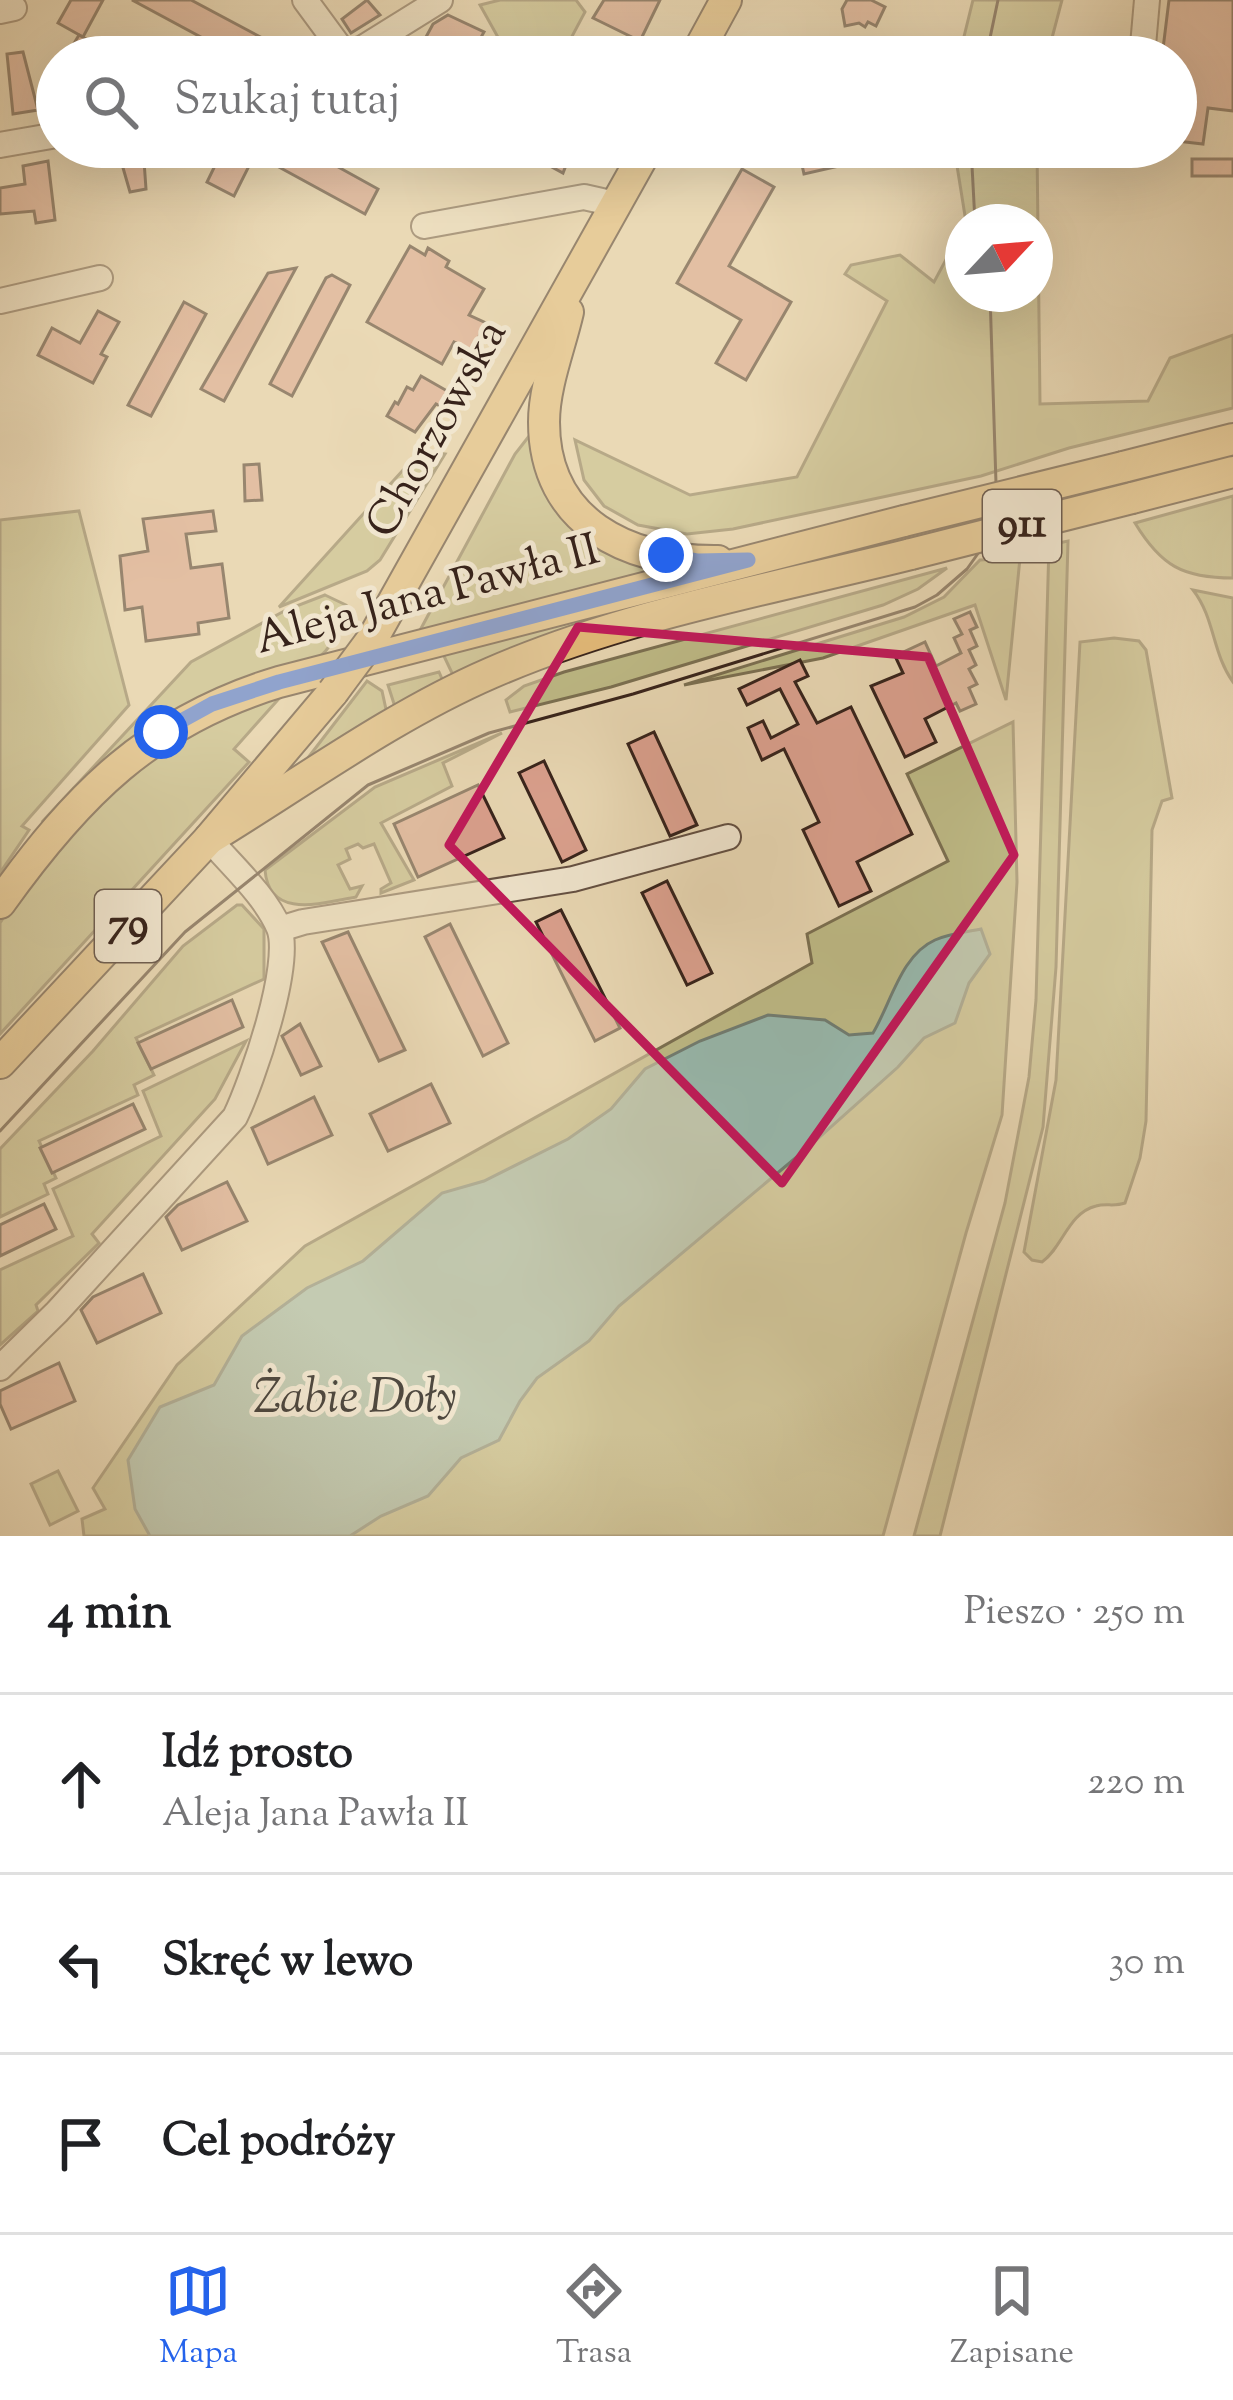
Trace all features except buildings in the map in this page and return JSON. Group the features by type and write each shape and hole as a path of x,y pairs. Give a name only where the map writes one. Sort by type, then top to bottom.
{"main road":[{"path":"706,36 726,0"},
{"name":"Chorzowska","path":"0,1064 209,839 373,638 635,168"},
{"path":"578,271 544,423 560,493 582,522 613,541 698,561 748,560"},
{"name":"Aleja Jana Pawła II","path":"0,903 52,836 111,774 161,732 212,704 279,682 748,560 1233,439"},
{"name":"Aleja Jana Pawła II","path":"209,839 425,706 520,661 664,615 1233,472"}],"street":[{"path":"305,0 326,36"},
{"path":"381,36 440,0"},
{"path":"1144,36 1147,0"},
{"path":"0,145 36,139"},
{"path":"424,226 584,197 614,204"},
{"path":"0,301 100,278"},
{"path":"280,929 573,879 728,837"},
{"path":"0,1369 235,1117 268,1024 281,957 280,929 209,839"}],"highlighted area":[{"path":"578,627 928,657 1014,855 782,1183 449,845"}],"shaded area":[{"path":"500,0 576,0 585,12 572,36 497,36 480,5"},
{"path":"973,0 1062,0 1053,36 964,36"},
{"path":"957,168 1037,168 1038,204 963,204"},
{"path":"900,255 934,282 945,262 945,312 1039,312 1040,404 1148,401 1170,358 1233,335 1233,408 1069,448 981,476 733,529 687,534 638,525 604,506 584,480 575,440 690,495 797,477 887,301 845,274 851,265"},
{"path":"533,431 538,466 665,569 418,634 515,454"},
{"path":"445,454 380,560 367,571 279,607 403,470 414,462 428,470 432,462 424,457"},
{"path":"1233,496 1233,578 1175,567 1154,550 1135,523"},
{"path":"79,511 129,705 22,826 29,830 0,873 0,520"},
{"path":"907,532 909,542 396,710 388,685 439,672 443,681 453,675 442,652"},
{"path":"1068,541 1056,967 1043,1127 940,1536 914,1536 1005,1203 1029,1077 1036,1000 1049,545"},
{"path":"1020,558 1006,700 975,605 823,658 684,685 904,617 944,597 980,560"},
{"path":"947,568 918,589 883,605 611,687 510,712 506,700 524,686 564,672"},
{"path":"1193,590 1233,598 1233,682 1206,612"},
{"path":"325,595 346,605 336,636 314,661 190,702 126,748 48,824 43,821 191,662 286,610"},
{"path":"1139,641 1146,650 1172,798 1162,801 1152,830 1146,1121 1125,1203 1087,1210 1042,1262 1024,1252 1056,1080 1080,642"},
{"path":"367,681 382,691 387,714 304,763"},
{"path":"284,693 234,749 249,762 0,1034 0,923 25,885 79,823 170,739"},
{"path":"1013,722 1017,882 1002,1115 883,1536 84,1536 82,1519 105,1509 93,1488 177,1365 305,1246 812,963 807,934 948,861 907,774"},
{"path":"502,733 443,763 452,786 381,823 414,880 381,893 391,883 374,844 363,848 358,844 346,849 350,859 338,865 350,889 362,886 356,897 299,904 276,896 269,886 265,870 375,787"},
{"path":"237,905 264,929 264,979 136,1038 154,1075 134,1085 138,1095 39,1141 56,1178 44,1184 48,1194 0,1217 0,1149 183,946"},
{"path":"246,1041 215,1099 92,1234 99,1243 0,1345 0,1270 73,1236 53,1189 161,1136 143,1091"},
{"path":"58,1471 78,1511 50,1525 31,1484"}],"water":[{"name":"Żabie Doły","path":"981,929 990,954 969,983 955,1023 924,1038 805,1150 619,1306 589,1341 537,1378 499,1440 461,1458 428,1496 381,1516 350,1536 150,1536 135,1509 128,1460 160,1407 214,1385 242,1336 307,1288 363,1261 442,1193 484,1181 568,1139 611,1109 645,1069 700,1041 768,1015 825,1020 849,1035 873,1033 905,968 923,947 946,936"}],"tram line":[{"path":"990,36 998,0"},
{"path":"972,168 974,204"},
{"path":"0,1131 185,932 368,785 489,733 633,694 915,607 937,595 967,569 997,515 991,312"}],"route":[{"path":"161,732 212,704 279,682 748,560 698,561 666,555"}]}
